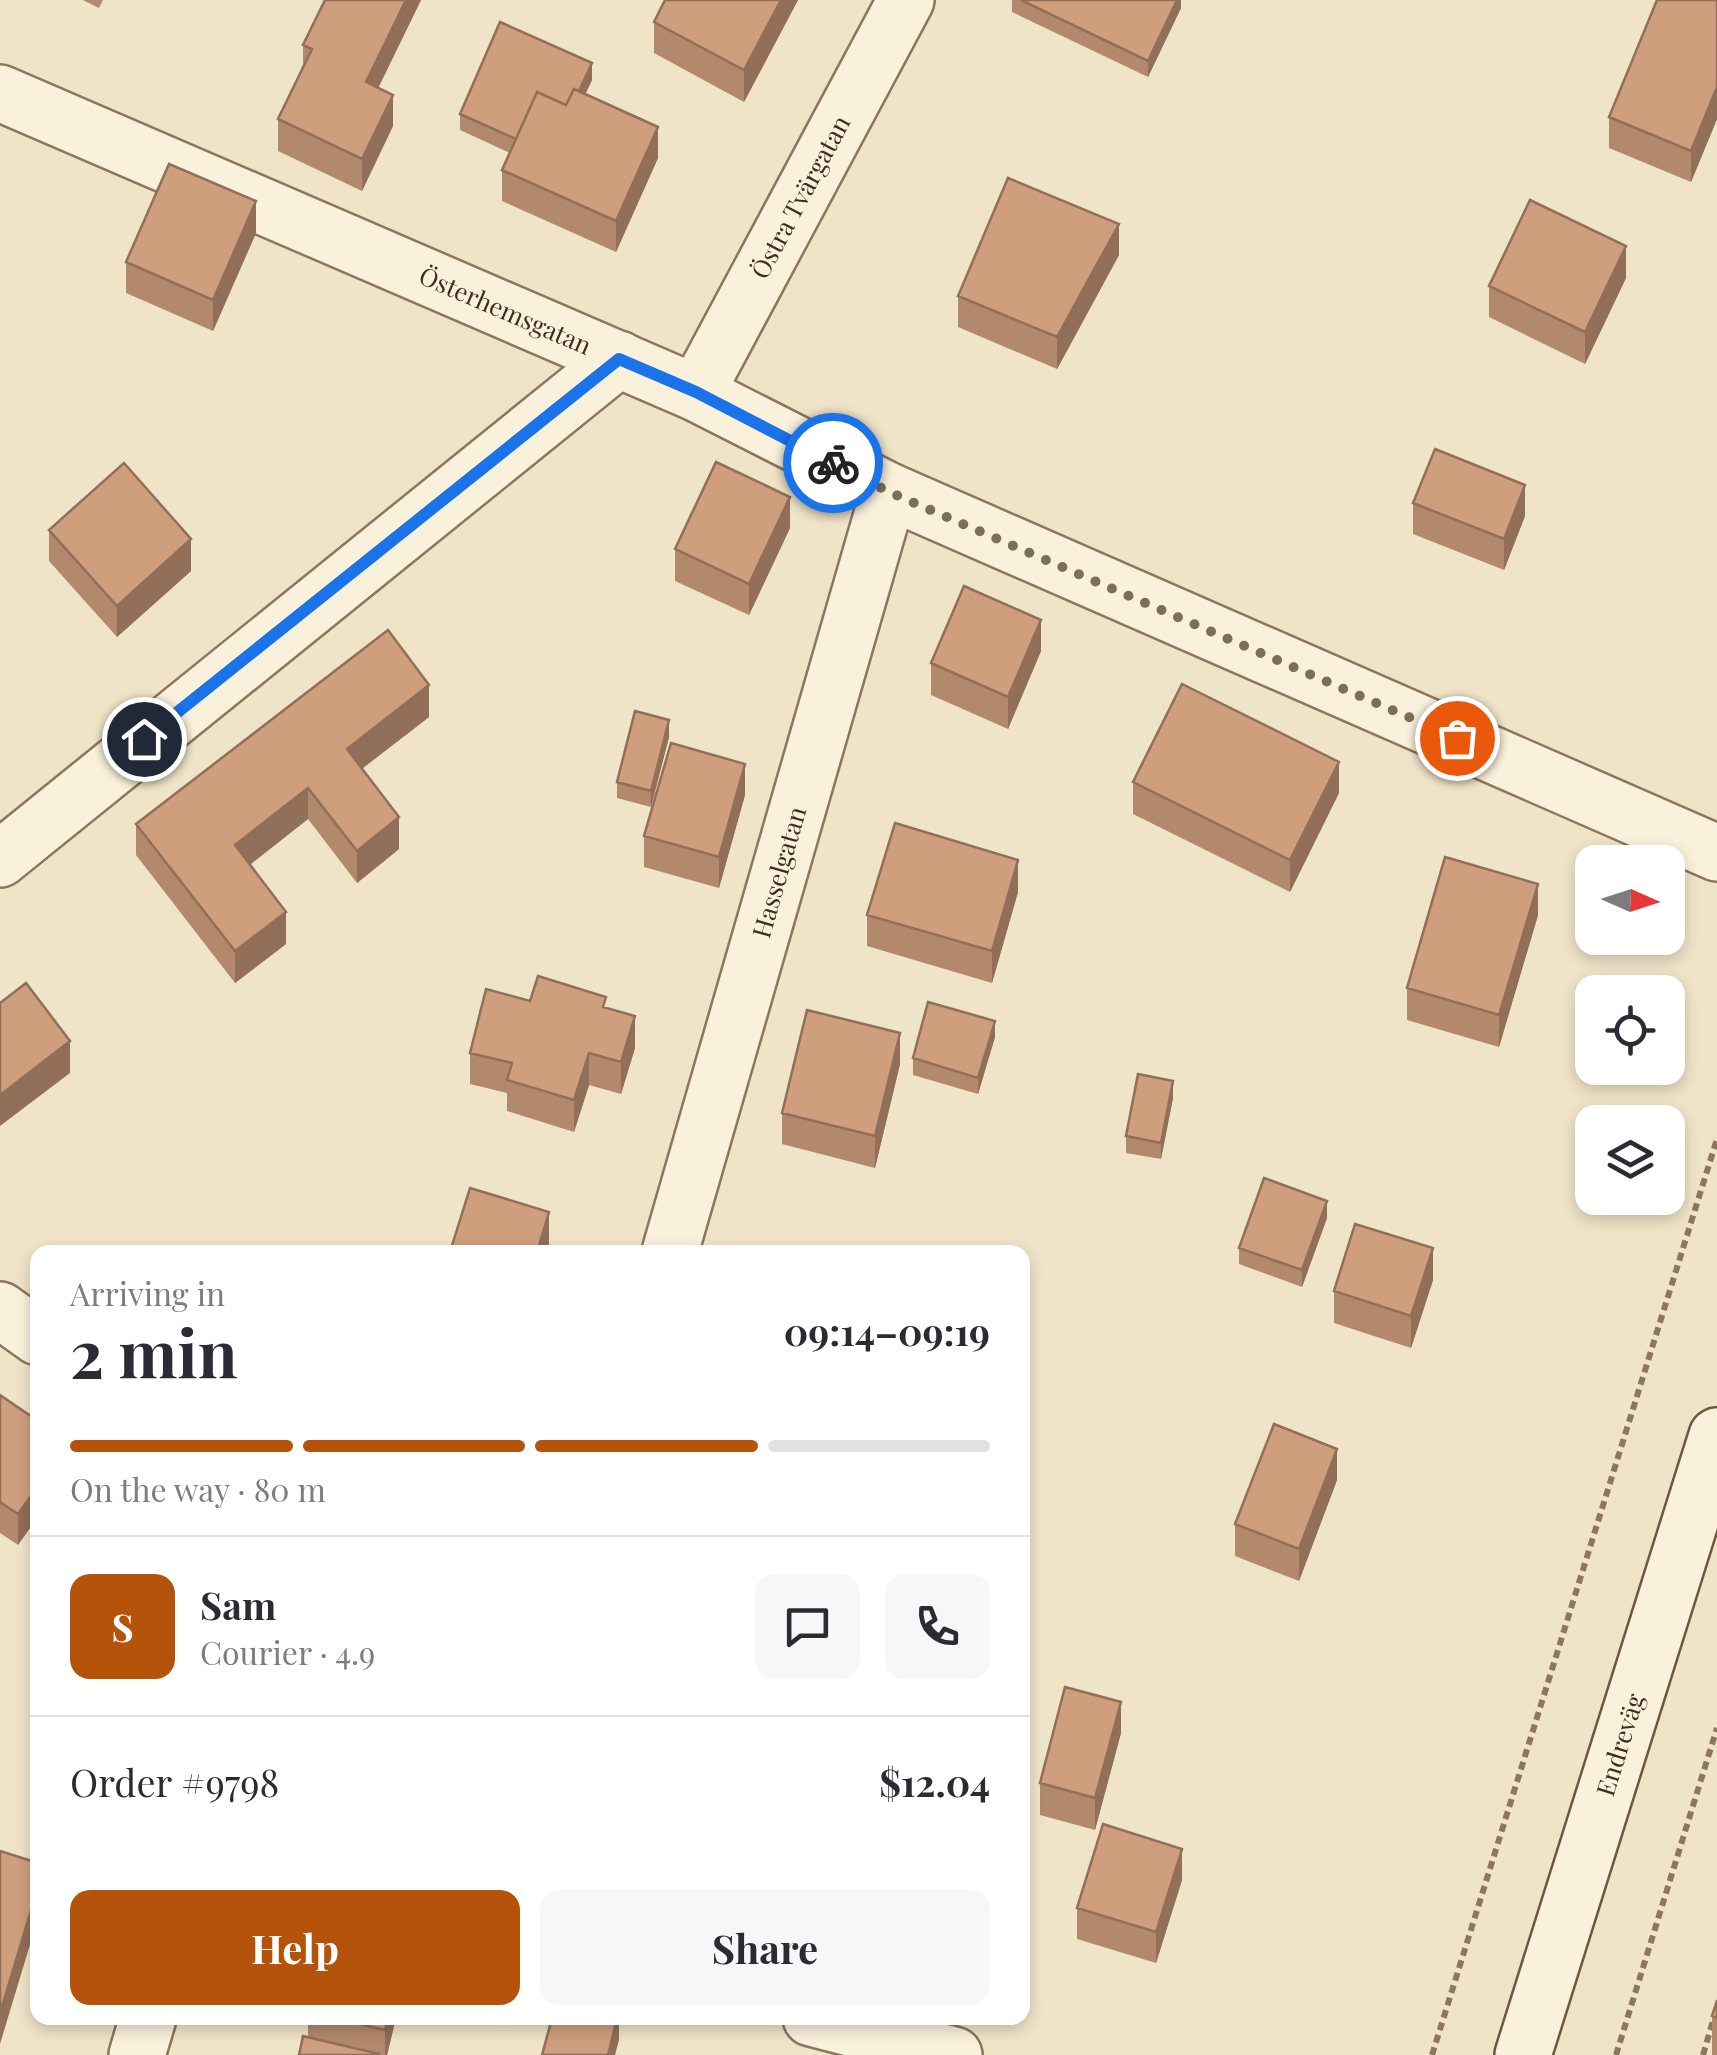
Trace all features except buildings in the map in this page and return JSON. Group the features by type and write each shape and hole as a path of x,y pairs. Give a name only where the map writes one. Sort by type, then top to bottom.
{"street":[{"name":"Östra Tvärgatan","path":"696,392 906,0"},
{"name":"Österhemsgatan","path":"0,94 696,392 889,492 1717,853"},
{"path":"0,859 619,359"},
{"name":"Hasselgatan","path":"672,1245 889,492"},
{"path":"0,1310 30,1331"},
{"name":"Endreväg","path":"1524,2055 1717,1436"},
{"path":"138,2055 146,2025"},
{"path":"838,2025 954,2055"}],"path":[{"path":"1432,2055 1717,1140"},
{"path":"1616,2055 1717,1728"},
{"path":"1704,2055 1717,2007"}],"way so far":[{"path":"833,463 889,492 1457,738"}],"route":[{"path":"144,739 619,359 696,392 833,463"}]}
